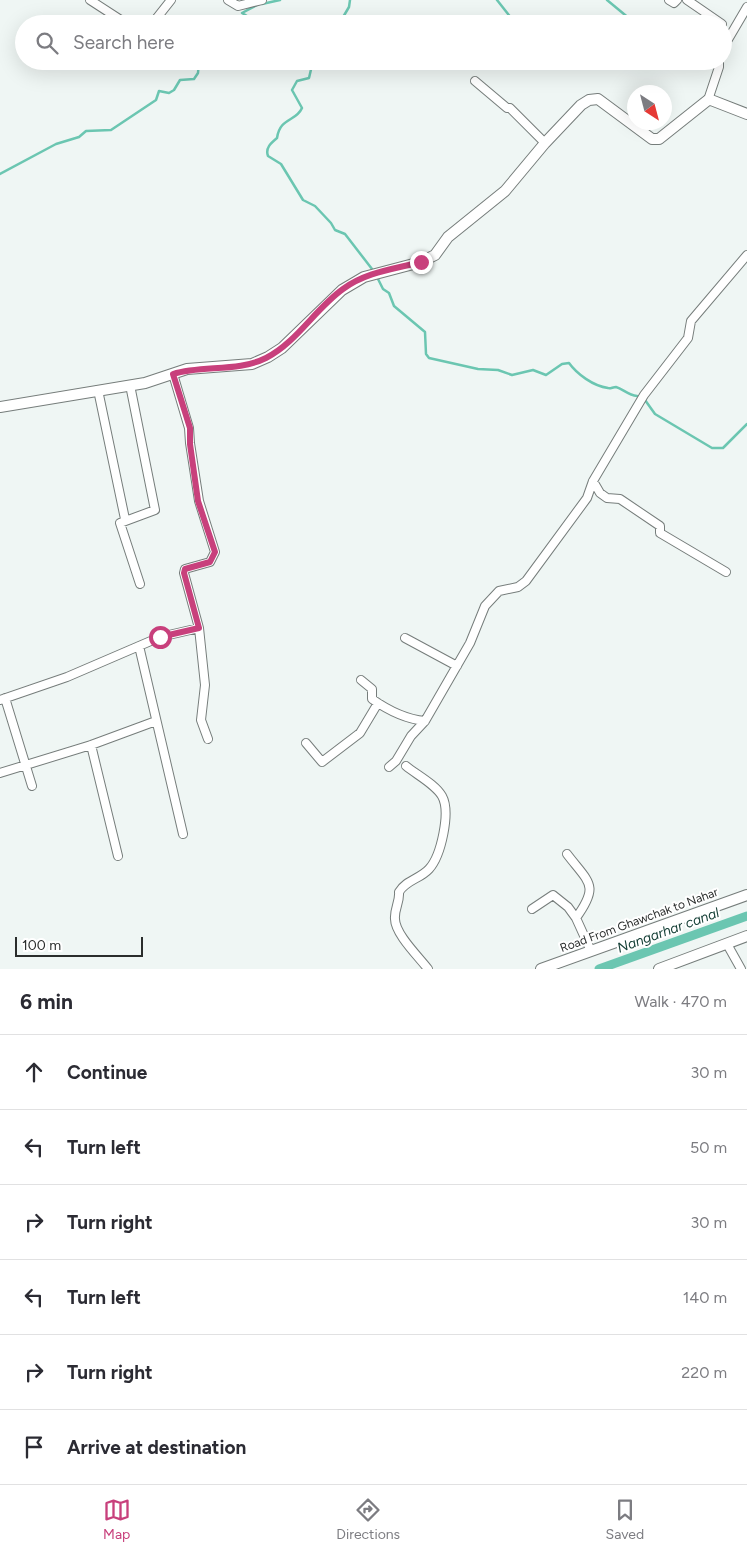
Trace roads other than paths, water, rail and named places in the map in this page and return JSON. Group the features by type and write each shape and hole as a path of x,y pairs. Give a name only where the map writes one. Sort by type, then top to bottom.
{"street":[{"path":"90,0 113,15"},
{"path":"159,15 171,0"},
{"path":"228,0 238,6 262,0"},
{"path":"669,0 674,2 677,0"},
{"path":"687,0 710,15"},
{"path":"732,34 747,7"},
{"path":"0,407 145,383 187,369 252,364 260,361 282,348 342,290 364,276 421,262 435,255 448,237 505,191 545,143 581,105 589,100 598,100 652,138 659,140 708,100 718,70"},
{"path":"475,81 506,108 510,108 545,143"},
{"path":"708,100 747,114"},
{"path":"389,767 396,761 410,736 425,721 470,643 485,606 499,591 518,587 526,582 587,498 592,481 644,395 688,338 691,320 747,255"},
{"path":"173,374 190,428 190,444 198,501 215,552 210,562 185,569 184,573 199,628 205,685 201,720 208,739"},
{"path":"130,385 155,510 125,519 120,523 140,584"},
{"path":"98,390 125,519"},
{"path":"592,481 600,493 607,498 620,499 660,526 660,533 726,572"},
{"path":"32,786 2,699 67,677 160,637 199,628"},
{"path":"405,638 457,666"},
{"path":"139,646 183,834"},
{"path":"361,680 372,689 372,699 378,703 408,719 425,721"},
{"path":"306,743 322,762 360,733 378,703"},
{"path":"0,773 91,745 156,721"},
{"path":"91,745 118,856"},
{"path":"406,766 443,797 445,814 440,848 429,869 403,885 399,892 400,900 395,912 394,921 407,944 428,969"},
{"path":"567,854 588,882 591,891 588,901 576,918"},
{"path":"532,909 553,895 568,907 576,918 591,951"},
{"name":"Road From Ghawchak to Nahar","path":"541,969 747,896"},
{"path":"659,969 747,936"},
{"path":"727,944 741,969"}],"waterway":[{"path":"262,4 280,0"},
{"path":"344,15 349,7 350,0"},
{"path":"497,0 509,15"},
{"path":"607,0 625,15"},
{"path":"245,15 242,13 257,5"},
{"path":"0,174 56,144 79,137 86,131 111,130 156,100 159,91 169,93 174,90 180,80 194,79 198,70"},
{"path":"311,70 309,78 297,81 292,90 302,108 296,116 281,126 277,138 268,148 267,153 268,156 281,164 303,200 315,206 335,230 345,234 372,269"},
{"path":"377,277 383,289 389,293 394,306 425,332 426,354 429,358 478,369 498,370 512,375 533,370 546,375 562,364 569,363 581,375 597,385 609,388 616,387 637,396"},
{"path":"645,400 655,414 712,448 723,448 747,424"},
{"name":"Nangarhar canal","path":"599,969 747,916"}]}
